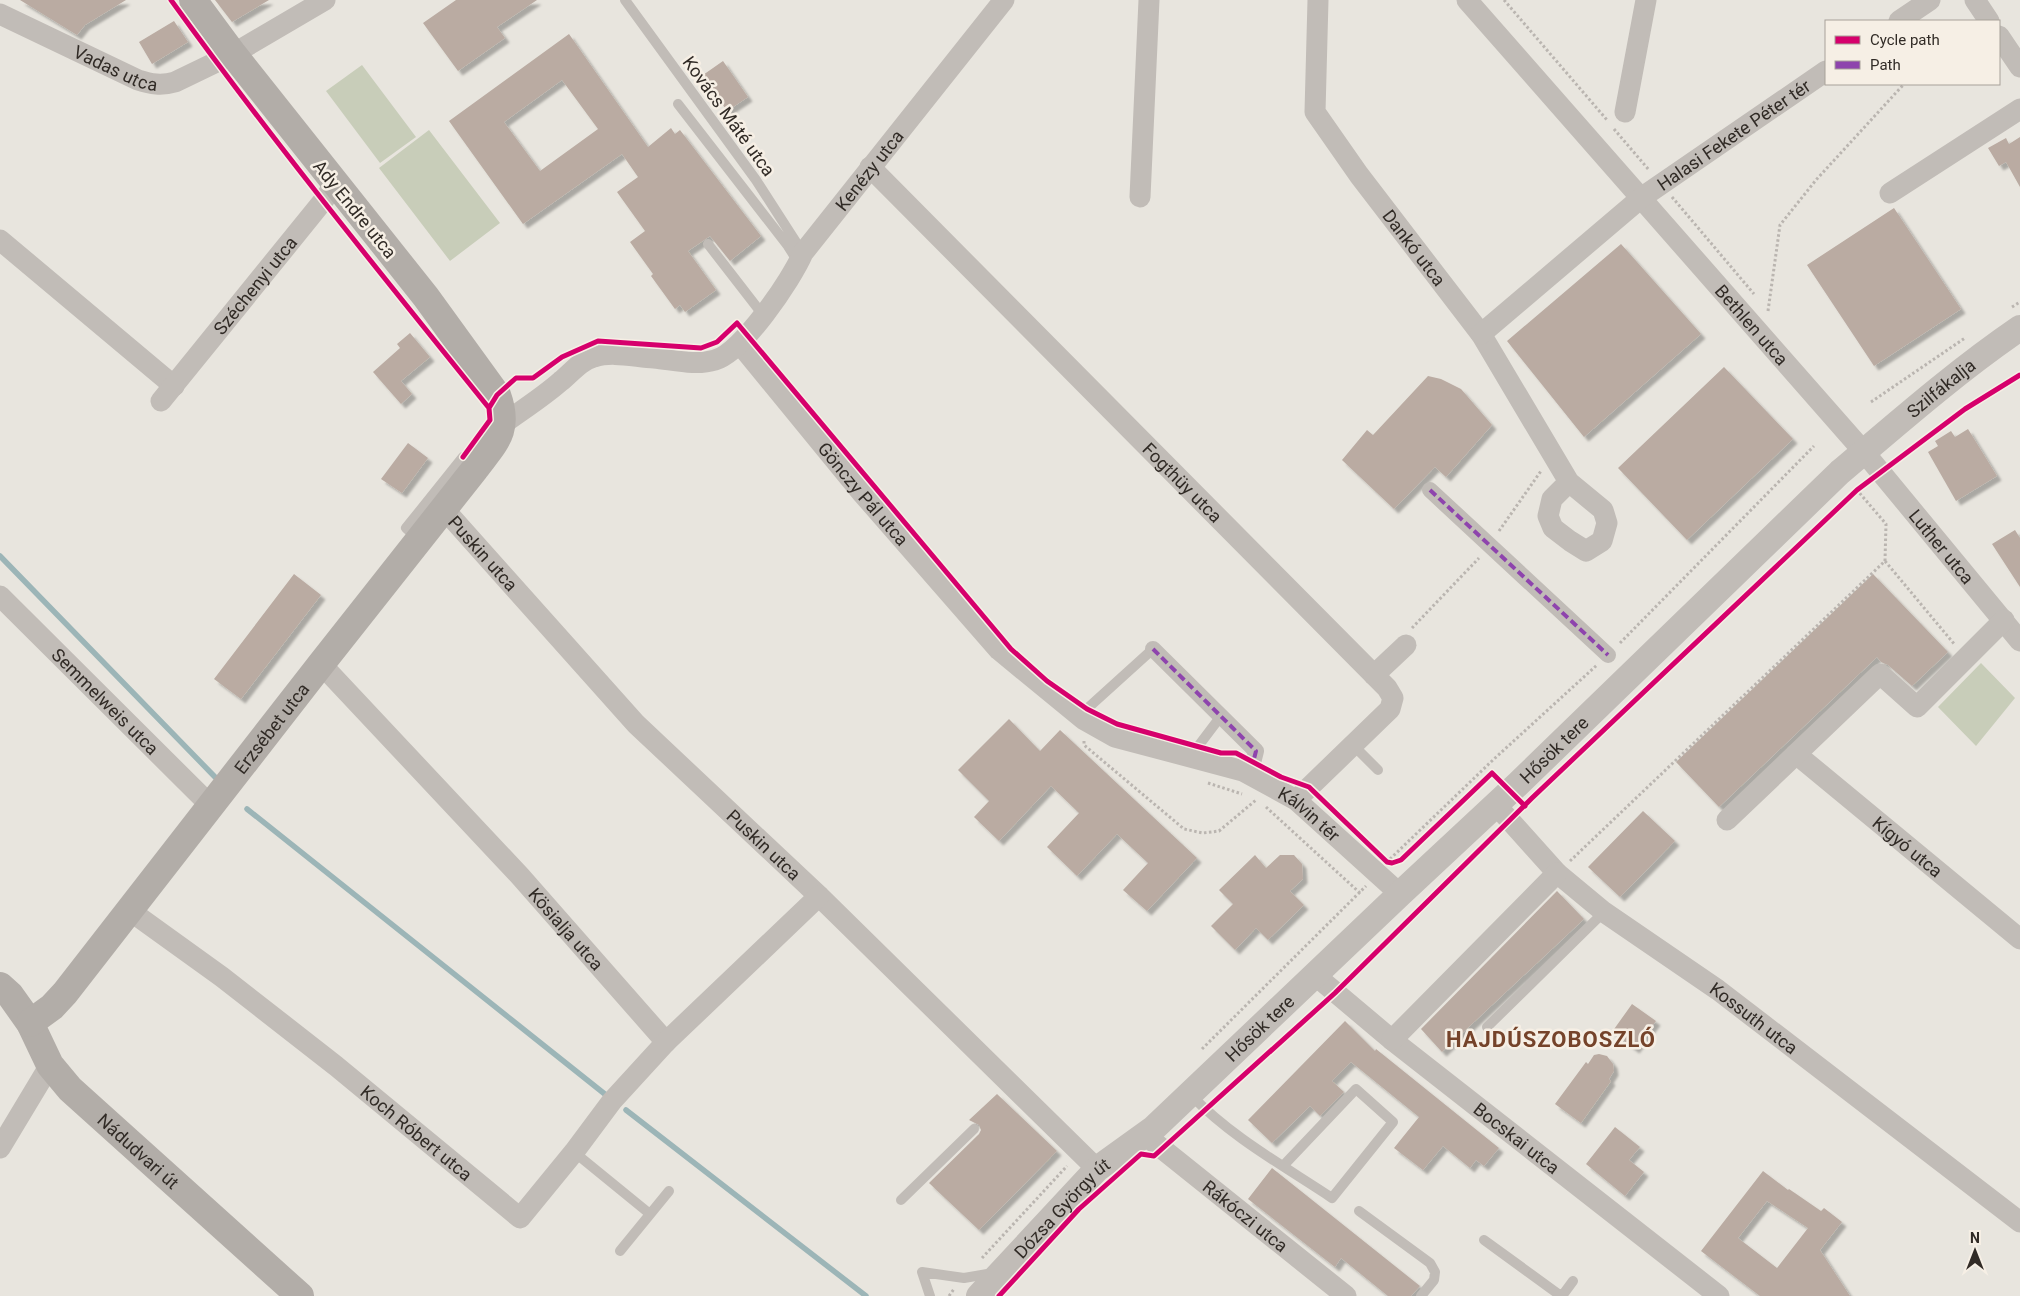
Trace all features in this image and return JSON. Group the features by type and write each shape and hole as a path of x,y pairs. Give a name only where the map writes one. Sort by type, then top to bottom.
{"main road":[{"name":"Ady Endre utca","path":"193,0 233,54 426,297 497,395 503,411 503,424"},
{"name":"Erzsébet utca","path":"30,1022 52,1006 65,993 475,469 498,439 503,424"},
{"name":"Nádudvari út","path":"0,986 10,995 30,1022 50,1065 70,1089 300,1296"}],"street":[{"name":"Vadas utca","path":"0,14 138,80 158,85 175,82 233,54 325,0"},
{"name":"Kenézy utca","path":"740,344 763,315 801,258 870,167 1004,0"},
{"path":"1140,197 1149,0"},
{"name":"Dankó utca","path":"1318,0 1315,112 1360,175 1481,334 1569,482"},
{"name":"Bethlen utca","path":"1467,0 1872,461"},
{"path":"1625,112 1646,0"},
{"path":"1900,20 1930,0"},
{"path":"1975,0 1988,20"},
{"path":"2000,37 2020,67"},
{"name":"Halasi Fekete Péter tér","path":"1642,198 1825,72"},
{"path":"1890,193 2020,109"},
{"name":"Fogthüy utca","path":"870,167 1387,688 1393,698 1390,709 1296,800"},
{"name":"Széchenyi utca","path":"0,240 168,393 324,202 335,184"},
{"path":"1481,334 1642,198"},
{"name":"Szilfákalja","path":"1872,461 1941,388 1994,345 2016,317"},
{"path":"503,424 561,381 574,368 593,357 609,354 703,363 721,358 740,344"},
{"name":"Gönczy Pál utca","path":"740,344 862,493 999,650 1081,717"},
{"name":"Luther utca","path":"1872,461 2020,641"},
{"name":"Hősök tere","path":"1150,1132 1496,805 1833,479 1872,461"},
{"path":"1430,490 1608,655"},
{"name":"Puskin utca","path":"444,509 636,724 819,896 1096,1169"},
{"name":"Semmelweis utca","path":"0,596 211,806"},
{"path":"1727,820 1880,674 1917,707 2004,620"},
{"path":"1372,673 1407,638"},
{"path":"1153,649 1256,750 1252,763"},
{"name":"Kösialja utca","path":"321,664 520,876 666,1042"},
{"name":"Kálvin tér","path":"1081,717 1115,737 1243,771 1296,800 1372,858"},
{"name":"Kígyó utca","path":"1796,754 2020,939"},
{"name":"Kossuth utca","path":"1496,805 1557,873 1604,912 1718,990 2020,1222"},
{"path":"1372,858 1400,894"},
{"path":"1392,1040 1557,873"},
{"path":"666,1042 819,896"},
{"name":"Koch Róbert utca","path":"129,910 222,977 336,1066 520,1218 612,1102 666,1042"},
{"name":"Bocskai utca","path":"1316,976 1392,1040 1719,1296"},
{"path":"0,1148 50,1065"},
{"name":"Dózsa György út","path":"979,1296 1096,1169 1150,1132"},
{"name":"Rákóczi utca","path":"1150,1132 1346,1296"}],"lane":[{"name":"Kovács Máté utca","path":"625,0 756,180 801,258"},
{"path":"678,104 788,246 801,258"},
{"path":"708,244 763,315"},
{"path":"419,539 406,528 463,458 475,469"},
{"path":"1081,717 1153,649"},
{"path":"1190,757 1222,716"},
{"path":"1353,745 1378,770"},
{"path":"1487,1027 1604,912"},
{"path":"1190,1094 1205,1110 1234,1133 1283,1166 1332,1198 1393,1122 1356,1089 1283,1166"},
{"path":"900,1200 974,1129"},
{"path":"574,1152 650,1214"},
{"path":"620,1251 670,1191"},
{"path":"1359,1212 1430,1263 1436,1272 1434,1280 1421,1296"},
{"path":"1484,1240 1562,1296 1573,1281"},
{"path":"930,1296 922,1272 964,1278 1004,1271"}],"path":[{"path":"1504,0 1755,296"},
{"path":"1768,311 1780,224 1816,180 1903,85"},
{"path":"2016,317 2020,302"},
{"path":"1762,304 1774,318"},
{"path":"1870,402 1970,335"},
{"path":"1407,638 1474,565 1553,454"},
{"path":"1850,497 1857,490 1872,461"},
{"path":"1857,490 1886,524 1885,561 1966,658"},
{"path":"1557,873 1885,561"},
{"path":"1081,717 1084,745 1184,830 1203,833 1219,831 1257,799"},
{"path":"1264,806 1360,893"},
{"path":"1372,858 1392,863 1401,860"}],"green space":[{"path":"362,65 416,137 380,163 326,91"},
{"path":"429,130 500,223 450,261 379,168"},
{"path":"1981,663 2015,698 1976,746 1938,707"}],"building":[{"path":"20,0 126,0 85,25 77,35"},
{"path":"215,0 269,0 232,22"},
{"path":"456,0 537,0 497,27 505,38 458,71 423,23"},
{"path":"174,21 188,42 152,64 139,42"},
{"path":"569,34 648,147 671,128 675,134 680,130 761,236 730,261 710,236 688,251 716,290 685,312 680,305 675,309 651,276 653,274 630,242 645,231 617,192 638,177 622,154 523,224 449,121","holes":["562,80 598,129 540,171 504,122"]},
{"path":"723,61 748,97 727,111 703,75"},
{"path":"2020,137 2020,187 2006,162 1999,166 1988,148 2006,138 2009,144"},
{"path":"1894,208 1961,309 1874,366 1807,265"},
{"path":"1621,244 1701,334 1584,437 1507,341"},
{"path":"410,333 430,357 401,381 412,394 401,404 373,372 400,348 397,344"},
{"path":"1724,367 1793,439 1687,540 1618,468"},
{"path":"1428,376 1441,379 1461,389 1492,425 1446,477 1435,467 1394,509 1342,460 1367,430 1373,435"},
{"path":"1968,429 1997,476 1956,501 1928,452 1938,446 1935,441 1951,431 1955,437"},
{"path":"408,443 428,458 402,493 381,479"},
{"path":"2015,530 2020,538 2020,587 1992,544"},
{"path":"294,574 321,595 241,699 214,679"},
{"path":"1873,574 1948,652 1912,686 1877,657 1719,807 1676,762"},
{"path":"1009,719 1040,751 1060,730 1197,858 1147,911 1123,890 1148,863 1117,834 1077,876 1047,847 1079,813 1051,786 999,841 974,817 989,801 958,770"},
{"path":"1643,811 1675,841 1620,897 1588,867"},
{"path":"1255,855 1266,868 1280,855 1294,855 1302,864 1303,879 1290,891 1304,905 1268,940 1256,928 1235,950 1211,926 1233,904 1219,890"},
{"path":"1557,891 1584,919 1442,1052 1421,1029"},
{"path":"1632,1004 1656,1021 1635,1049 1612,1032"},
{"path":"1345,1021 1375,1051 1376,1049 1499,1148 1484,1166 1476,1160 1470,1168 1443,1146 1423,1170 1394,1148 1419,1117 1351,1062 1332,1081 1344,1092 1320,1116 1310,1106 1272,1143 1248,1120"},
{"path":"1594,1055 1607,1056 1613,1064 1614,1071 1609,1079 1611,1081 1581,1123 1555,1104 1586,1062 1588,1064"},
{"path":"997,1094 1057,1151 979,1230 929,1183 979,1134 981,1130 979,1125 969,1120"},
{"path":"1615,1127 1640,1147 1629,1160 1644,1172 1625,1196 1586,1164"},
{"path":"1272,1168 1420,1286 1411,1296 1388,1296 1341,1258 1335,1267 1248,1199"},
{"path":"1763,1171 1788,1190 1821,1211 1824,1208 1842,1222 1820,1250 1850,1296 1760,1296 1701,1251","holes":["1767,1201 1808,1228 1777,1268 1738,1238"]}],"waterway":[{"path":"0,556 215,777"},
{"path":"247,809 606,1095"},
{"path":"626,1110 866,1296"}],"marked path":[{"path":"1430,490 1608,655"},
{"path":"1153,649 1256,751 1253,763"}],"cycle path":[{"path":"171,0 288,155 489,408 490,420 463,457"},
{"path":"489,408 497,395 516,378 533,378 562,357 598,341 701,348 717,342 737,323 1011,649 1047,681 1087,709 1117,724 1221,753 1236,753 1281,777 1309,787 1387,862 1392,863 1401,860 1492,773 1525,806"},
{"path":"999,1296 1079,1209 1141,1154 1154,1156 1335,993 1532,798 1857,490 1965,409 2020,375"}],"district":[{"name":"HAJDÚSZOBOSZLÓ","path":"1551,1039"}]}
